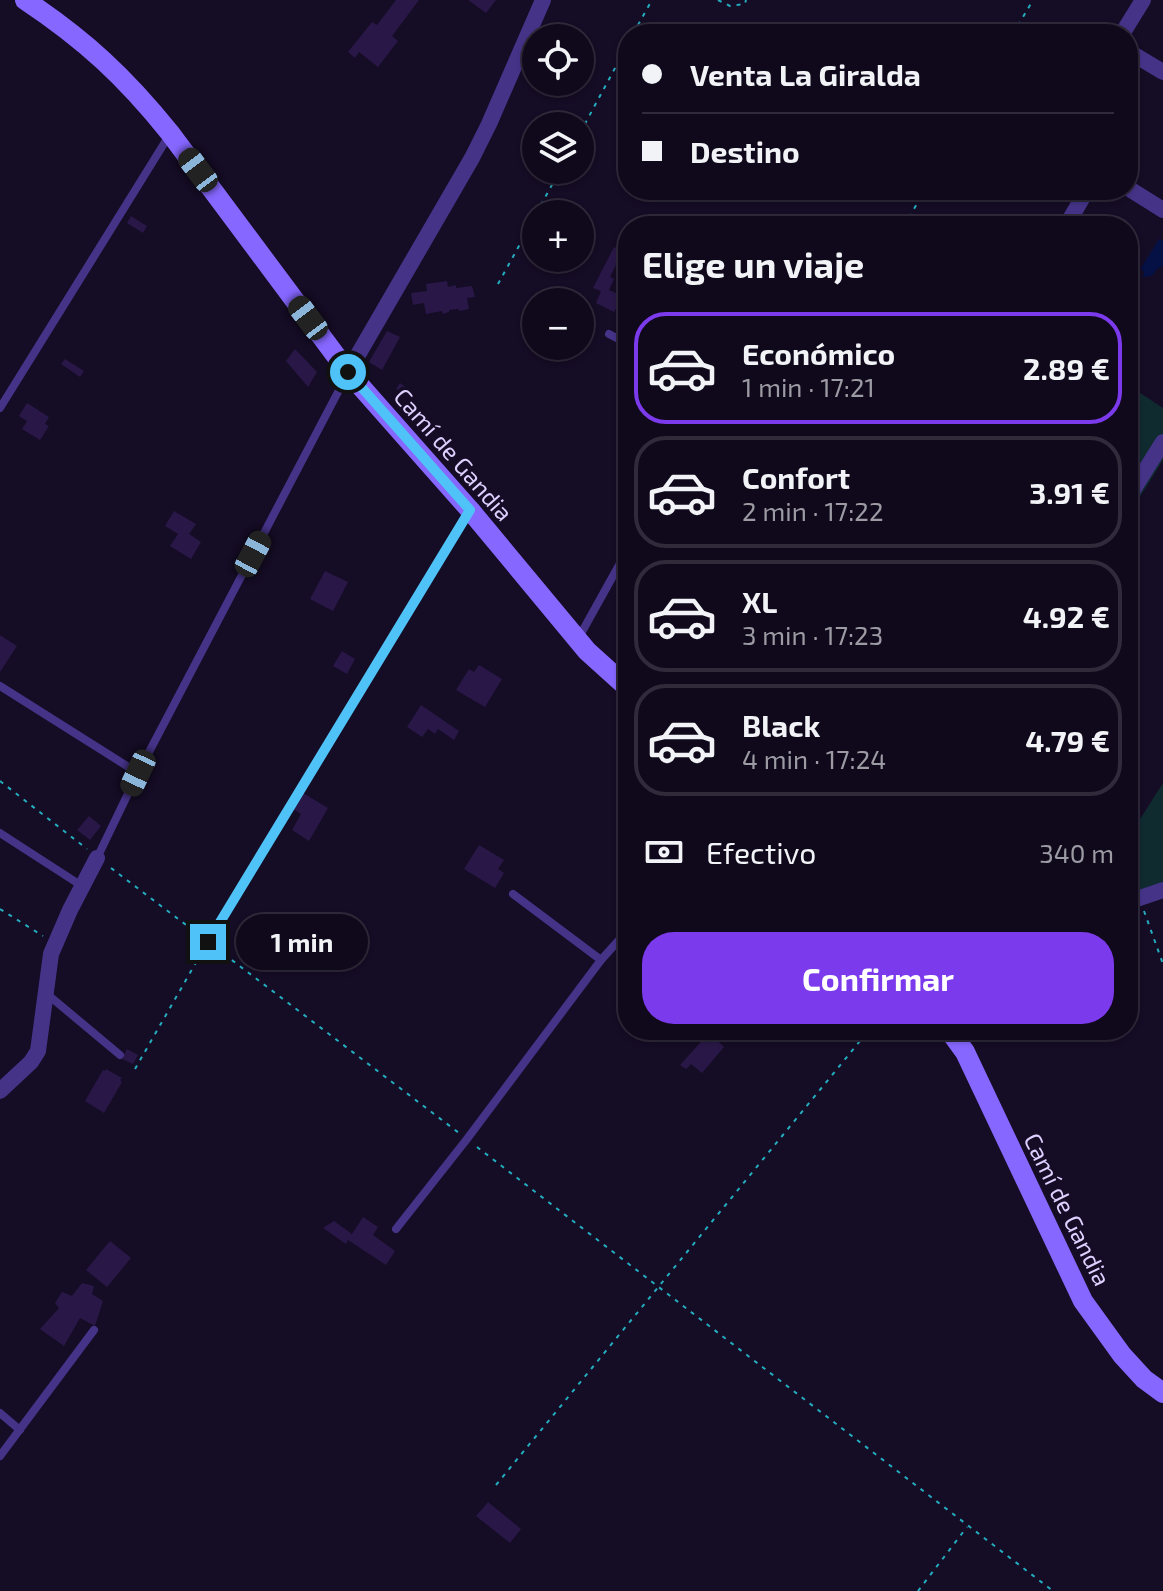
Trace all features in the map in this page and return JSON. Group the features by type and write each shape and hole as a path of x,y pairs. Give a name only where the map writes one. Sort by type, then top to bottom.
{"main road":[{"name":"Camí de Gandia","path":"25,0 59,23 107,63 144,100 348,372 470,510 577,640 618,680"},
{"name":"Camí de Gandia","path":"956,1040 965,1052 1083,1301 1122,1355 1144,1379 1163,1393"}],"street":[{"path":"348,372 472,158 543,0"},
{"path":"1128,24 1143,0"},
{"path":"1138,57 1163,72"},
{"path":"1138,194 1163,210"},
{"path":"1138,482 1163,442"},
{"path":"0,1091 31,1062 38,1051 51,954 97,858"},
{"path":"1138,899 1163,890"}],"lane":[{"path":"0,408 170,133"},
{"path":"609,334 618,339"},
{"path":"97,858 138,773 348,372"},
{"path":"208,942 470,510"},
{"path":"577,640 618,567"},
{"path":"0,686 138,773"},
{"path":"0,833 82,886"},
{"path":"513,894 601,960"},
{"path":"396,1229 618,941"},
{"path":"47,993 120,1055"},
{"path":"0,1456 94,1330"},
{"path":"0,1413 20,1430"}],"path":[{"path":"639,24 652,0"},
{"path":"718,0 730,6 745,4 746,0"},
{"path":"1019,24 1033,0"},
{"path":"591,112 618,63"},
{"path":"498,284 522,240"},
{"path":"0,781 1053,1591"},
{"path":"0,909 55,944"},
{"path":"1138,909 1163,964"},
{"path":"135,1069 208,942"},
{"path":"496,1485 861,1040"},
{"path":"918,1591 968,1526"}],"green space":[{"path":"1138,392 1163,408 1163,460 1138,500"},
{"path":"1163,783 1163,882 1138,891 1138,822"}],"shaded area":[{"path":"1159,239 1163,241 1163,266 1152,276 1143,277 1141,268"}],"building":[{"path":"396,0 419,0 392,36 398,41 378,67 359,52 355,58 348,52 372,22 377,25"},
{"path":"468,0 496,0 486,13"},
{"path":"131,216 147,226 143,233 127,223"},
{"path":"614,247 618,249 618,261 610,277 614,279 609,290 618,294 614,312 596,303 601,291 593,288"},
{"path":"447,281 448,287 472,286 475,297 467,298 469,309 426,314 424,303 413,305 411,293 427,291 426,284"},
{"path":"387,331 400,337 382,370 369,362"},
{"path":"295,349 317,372 308,387 286,361"},
{"path":"65,359 84,371 80,377 61,364"},
{"path":"400,383 415,393 410,399 396,389"},
{"path":"27,403 49,417 45,424 49,426 40,440 22,429 27,421 19,416"},
{"path":"174,511 196,524 189,534 201,542 191,559 170,546 178,534 165,526"},
{"path":"325,571 348,582 333,611 310,599"},
{"path":"0,635 17,646 0,672"},
{"path":"342,651 355,659 347,674 333,666"},
{"path":"479,665 502,679 485,707 456,690 469,669 474,672"},
{"path":"421,705 459,731 454,740 438,729 435,734 428,729 422,737 407,727"},
{"path":"303,793 328,808 309,841 292,830 301,814 293,809"},
{"path":"89,816 101,826 90,840 77,830"},
{"path":"479,845 504,860 498,869 504,873 495,888 464,869"},
{"path":"703,1040 716,1040 724,1047 702,1073 691,1064 686,1069 680,1065"},
{"path":"127,1049 138,1055 133,1064 122,1059"},
{"path":"106,1069 122,1078 122,1082 104,1113 85,1101"},
{"path":"363,1217 378,1227 373,1235 395,1251 386,1265 323,1228 334,1221 352,1234"},
{"path":"110,1241 131,1258 107,1287 86,1270"},
{"path":"82,1283 94,1286 92,1294 103,1301 95,1326 80,1318 64,1346 40,1329 59,1308 55,1303 62,1292 72,1296"},
{"path":"488,1502 521,1529 510,1543 476,1516"}],"route":[{"path":"208,942 470,510 348,372"}]}
